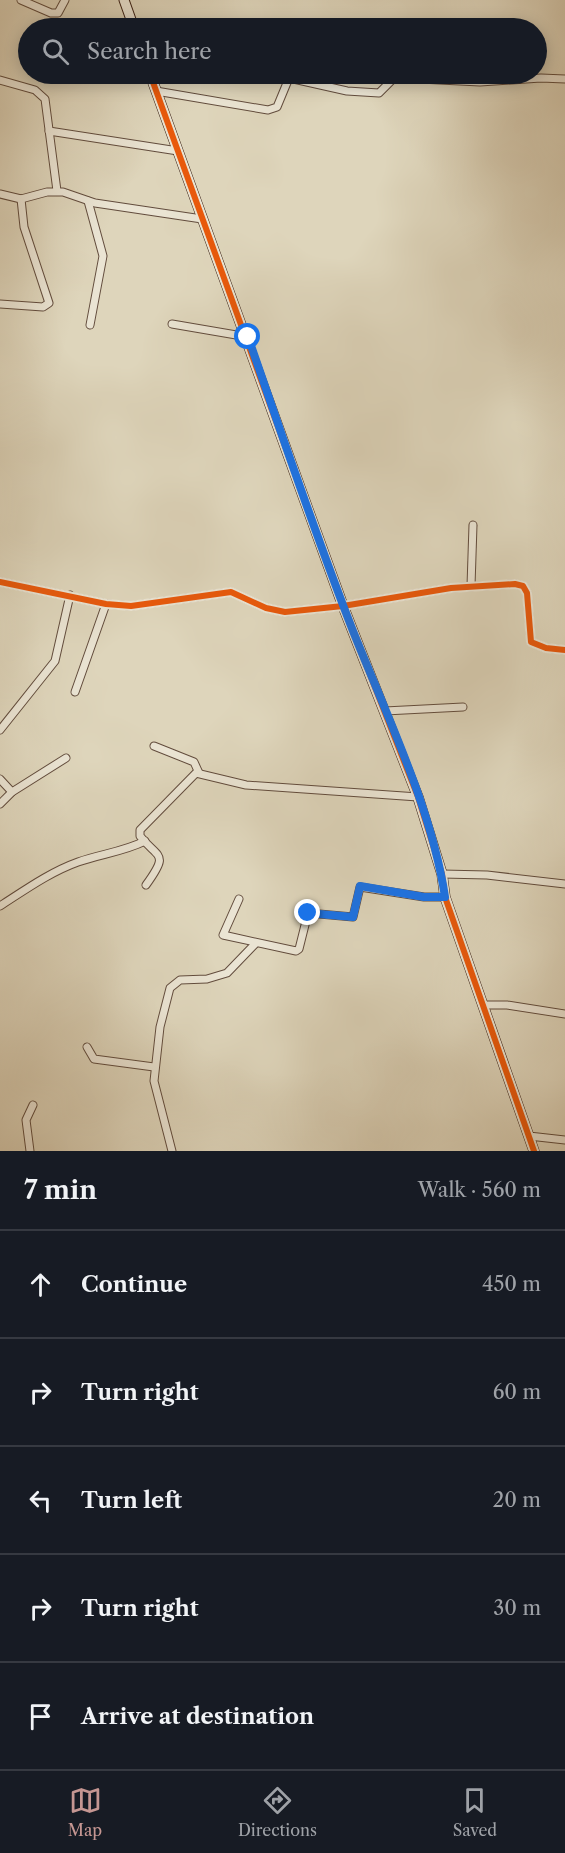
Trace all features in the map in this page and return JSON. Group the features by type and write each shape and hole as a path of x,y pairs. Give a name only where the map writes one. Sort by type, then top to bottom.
{"street":[{"path":"21,0 51,13 58,13 65,0"},
{"path":"124,0 130,18"},
{"path":"547,78 565,79"},
{"path":"0,80 41,94 45,99 57,191"},
{"path":"154,84 202,219 248,337 344,606 418,797 441,874 445,897 534,1151"},
{"path":"156,91 268,110 277,107 287,84"},
{"path":"316,84 347,91 379,93 388,84"},
{"path":"50,131 178,152"},
{"path":"0,194 21,199 57,191 88,201 202,219"},
{"path":"0,304 43,307 49,303 24,227 21,199"},
{"path":"88,201 103,256 90,325"},
{"path":"172,324 248,337"},
{"path":"471,586 473,525"},
{"path":"0,582 106,604 131,606 231,592 274,610 344,606 413,593 471,586 523,586 527,593 531,642 546,648 565,650"},
{"path":"0,730 55,661 70,595"},
{"path":"75,692 106,604"},
{"path":"385,711 463,708"},
{"path":"154,746 194,762 199,773"},
{"path":"0,804 12,792 66,758"},
{"path":"146,885 157,868 159,857 157,851 140,836 140,830 188,778 199,773 224,782 246,785 418,797"},
{"path":"0,779 12,792"},
{"path":"0,906 59,870 78,862 124,851 145,841"},
{"path":"441,874 487,875 565,885"},
{"path":"239,899 223,935 255,944 297,951 307,914 353,917 360,886 424,897 445,897"},
{"path":"172,1151 155,1092 154,1067 165,1001 170,988 180,980 207,979 227,974 255,944"},
{"path":"483,1005 507,1005 565,1014"},
{"path":"87,1047 94,1059 154,1067"},
{"path":"30,1151 26,1120 33,1105"},
{"path":"529,1136 565,1140"}],"cycle path":[{"path":"154,84 343,606 418,797 442,874 445,897 534,1151"},
{"path":"0,582 106,604 131,606 231,592 266,608 285,612 343,606 451,588 515,584 523,586 527,593 531,642 546,648 565,650"}],"route":[{"path":"248,337 307,506 418,797 441,874 445,897 431,898 360,886 353,917 308,913"}]}
